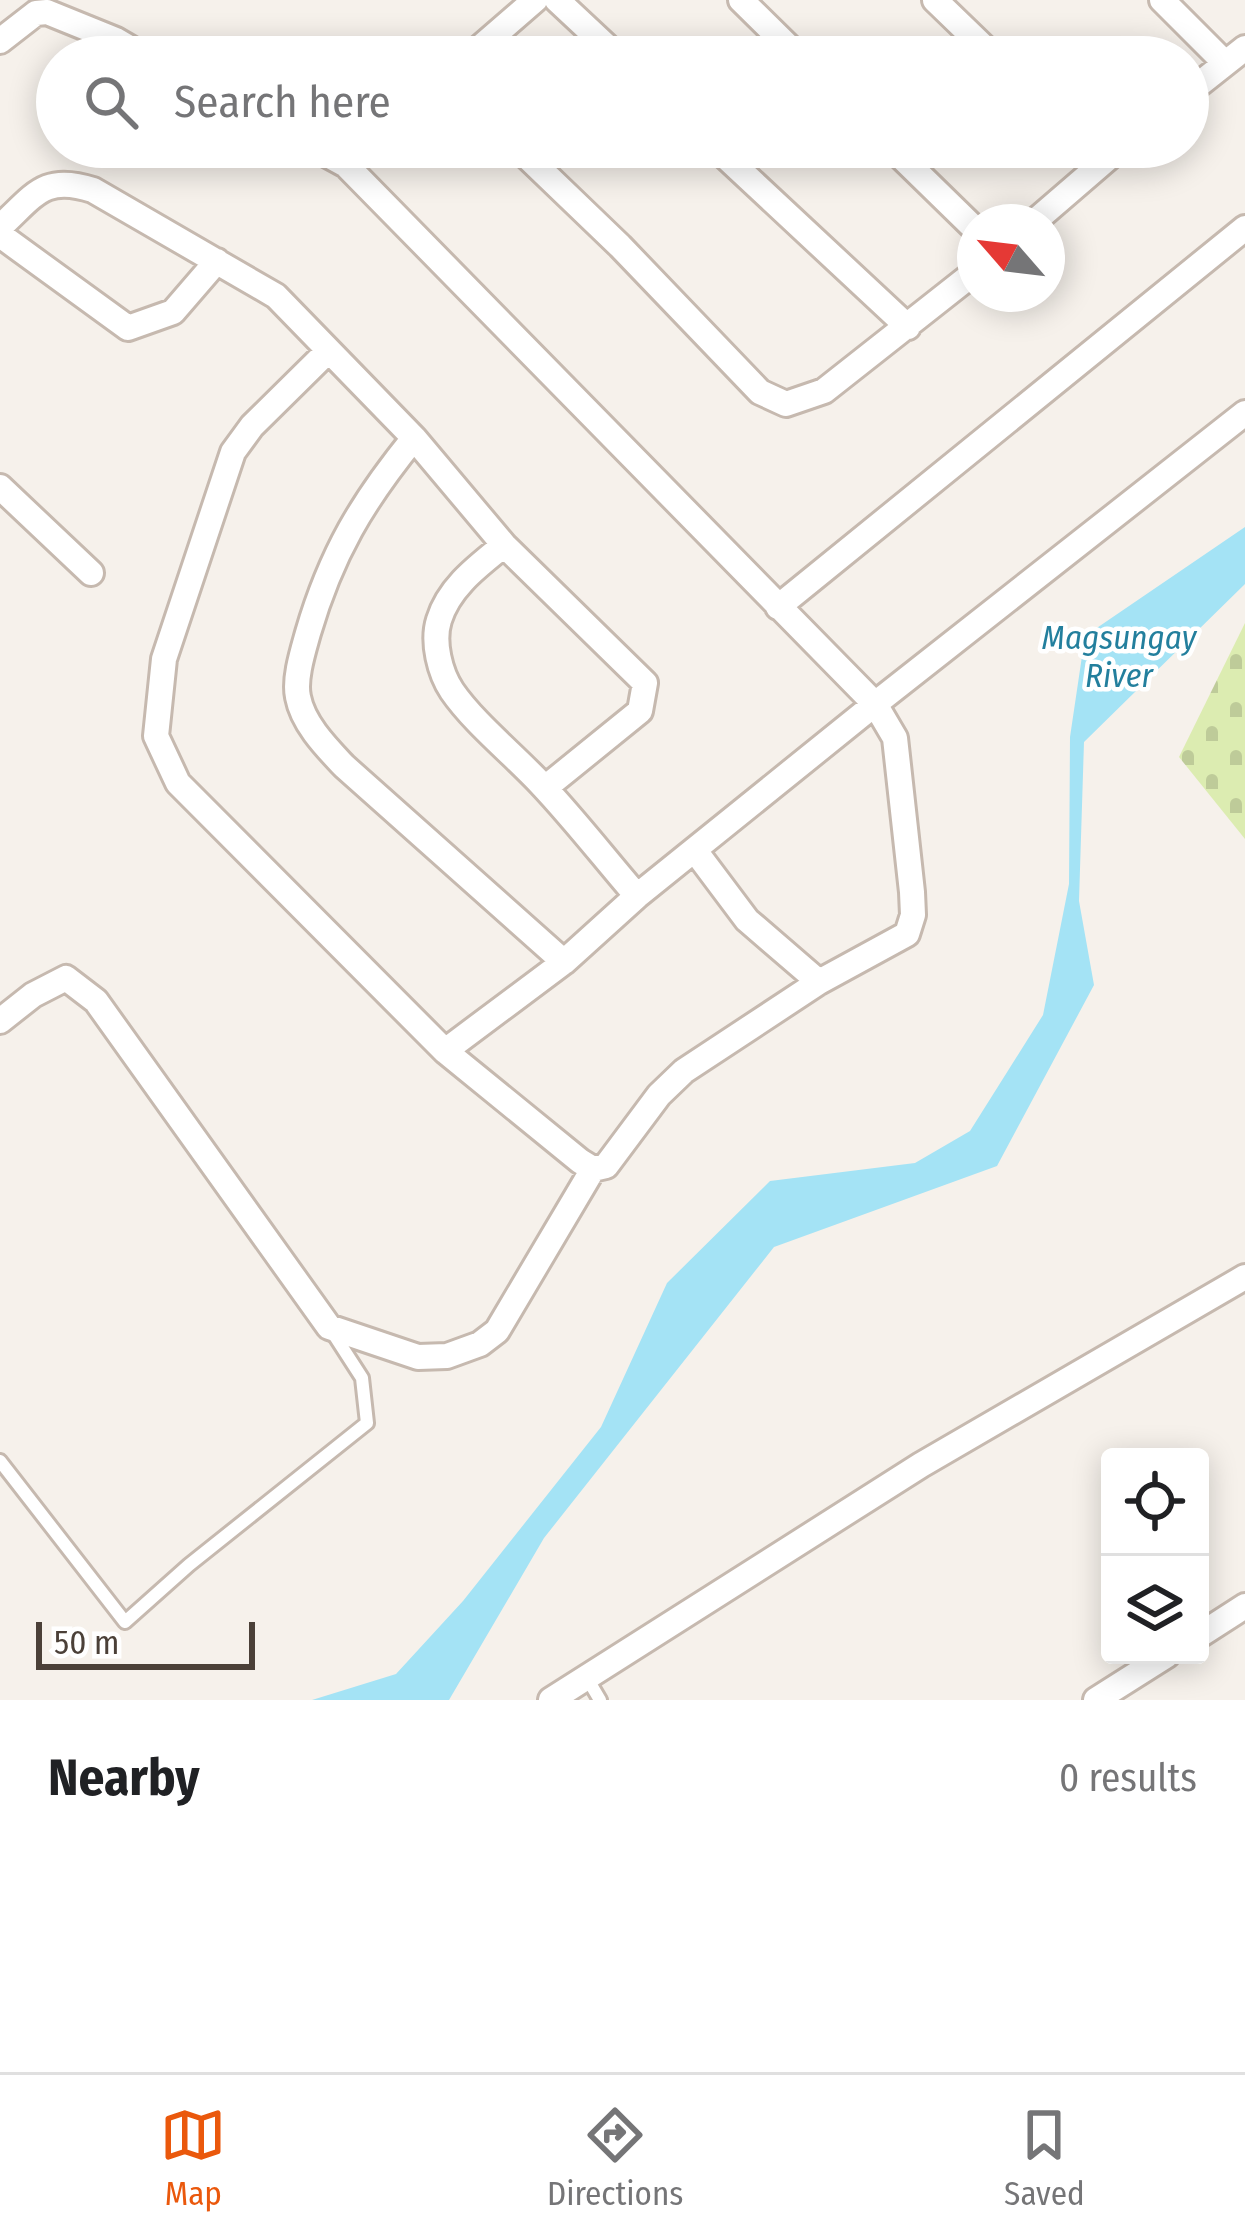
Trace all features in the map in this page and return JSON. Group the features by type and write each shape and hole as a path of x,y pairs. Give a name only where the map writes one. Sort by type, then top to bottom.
{"street":[{"path":"494,36 535,0"},
{"path":"557,0 596,36"},
{"path":"741,0 778,36"},
{"path":"935,0 972,36"},
{"path":"1162,0 1209,36"},
{"path":"0,41 35,13 47,12 106,36"},
{"path":"1209,36 1235,56 1209,76"},
{"path":"0,1022 33,995 66,978 96,1001 329,1328 418,1357 447,1356 480,1344 497,1331 593,1169 606,1166 659,1095 684,1071 819,982 907,934 913,915 895,738 875,704 349,168"},
{"path":"539,168 760,392 785,404 824,391 957,287"},
{"path":"738,168 908,326"},
{"path":"913,168 957,211"},
{"path":"1052,204 1087,168"},
{"path":"217,261 173,312 128,328 0,231 46,185 68,182 94,190 217,261 276,296 414,438 504,545 645,683 640,711 545,788"},
{"path":"778,608 1245,228"},
{"path":"327,352 251,426 233,452 164,659 156,736 178,783 445,1051 593,1169"},
{"path":"445,1051 564,962 637,896 875,704 1245,413"},
{"path":"414,438 357,512 324,576 302,653 298,697 319,740 344,766 564,962"},
{"path":"0,488 91,573"},
{"path":"504,545 455,590 438,623 436,645 452,692 545,788 637,896"},
{"path":"696,852 747,920 819,982"},
{"path":"550,1700 921,1465 1245,1277"},
{"path":"1209,1628 1245,1606"},
{"path":"1096,1700 1153,1664"}],"lane":[{"path":"0,1461 125,1622 367,1424 362,1378 329,1328"},
{"path":"586,1677 600,1700"}],"green space":[{"path":"1245,623 1245,839 1179,757"}],"water":[{"name":"Magsungay River","path":"1245,527 1245,584 1084,742 1079,901 1094,985 997,1166 774,1247 544,1538 449,1700 312,1700 396,1674 463,1601 601,1427 667,1283 770,1181 915,1163 970,1131 1043,1015 1069,884 1070,737 1085,636"}]}
